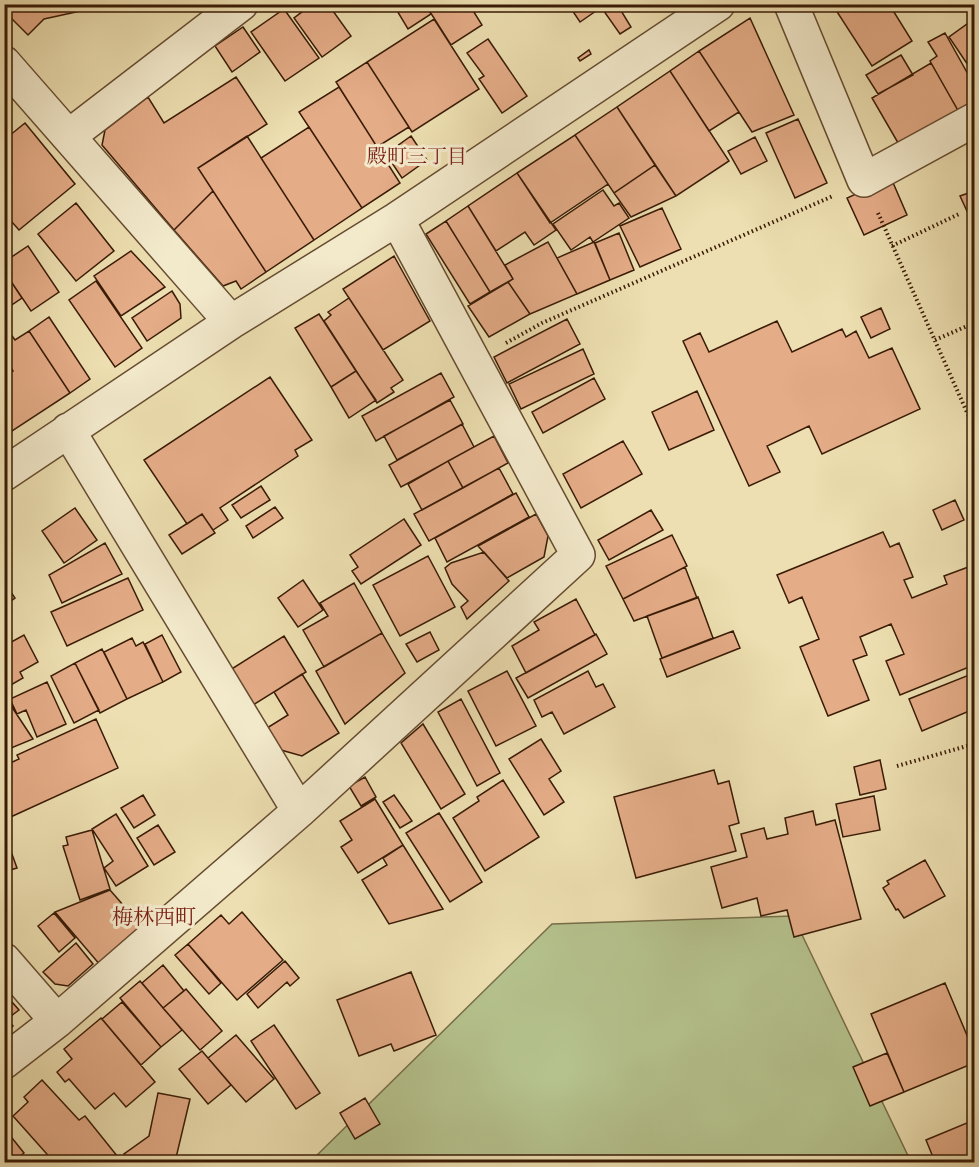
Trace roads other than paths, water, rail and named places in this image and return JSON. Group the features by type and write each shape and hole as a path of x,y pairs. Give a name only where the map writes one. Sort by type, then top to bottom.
{"street":[{"path":"69,136 241,4"},
{"path":"4,474 231,322 397,219 718,4"},
{"path":"791,4 864,180 975,120"},
{"path":"4,63 231,322"},
{"path":"4,1062 57,1021 299,811 578,555 397,219"},
{"path":"68,430 299,811"},
{"path":"4,960 57,1021"}],"district":[{"name":"殿町三丁目","path":"417,156"},
{"name":"梅林西町","path":"154,917"}]}
